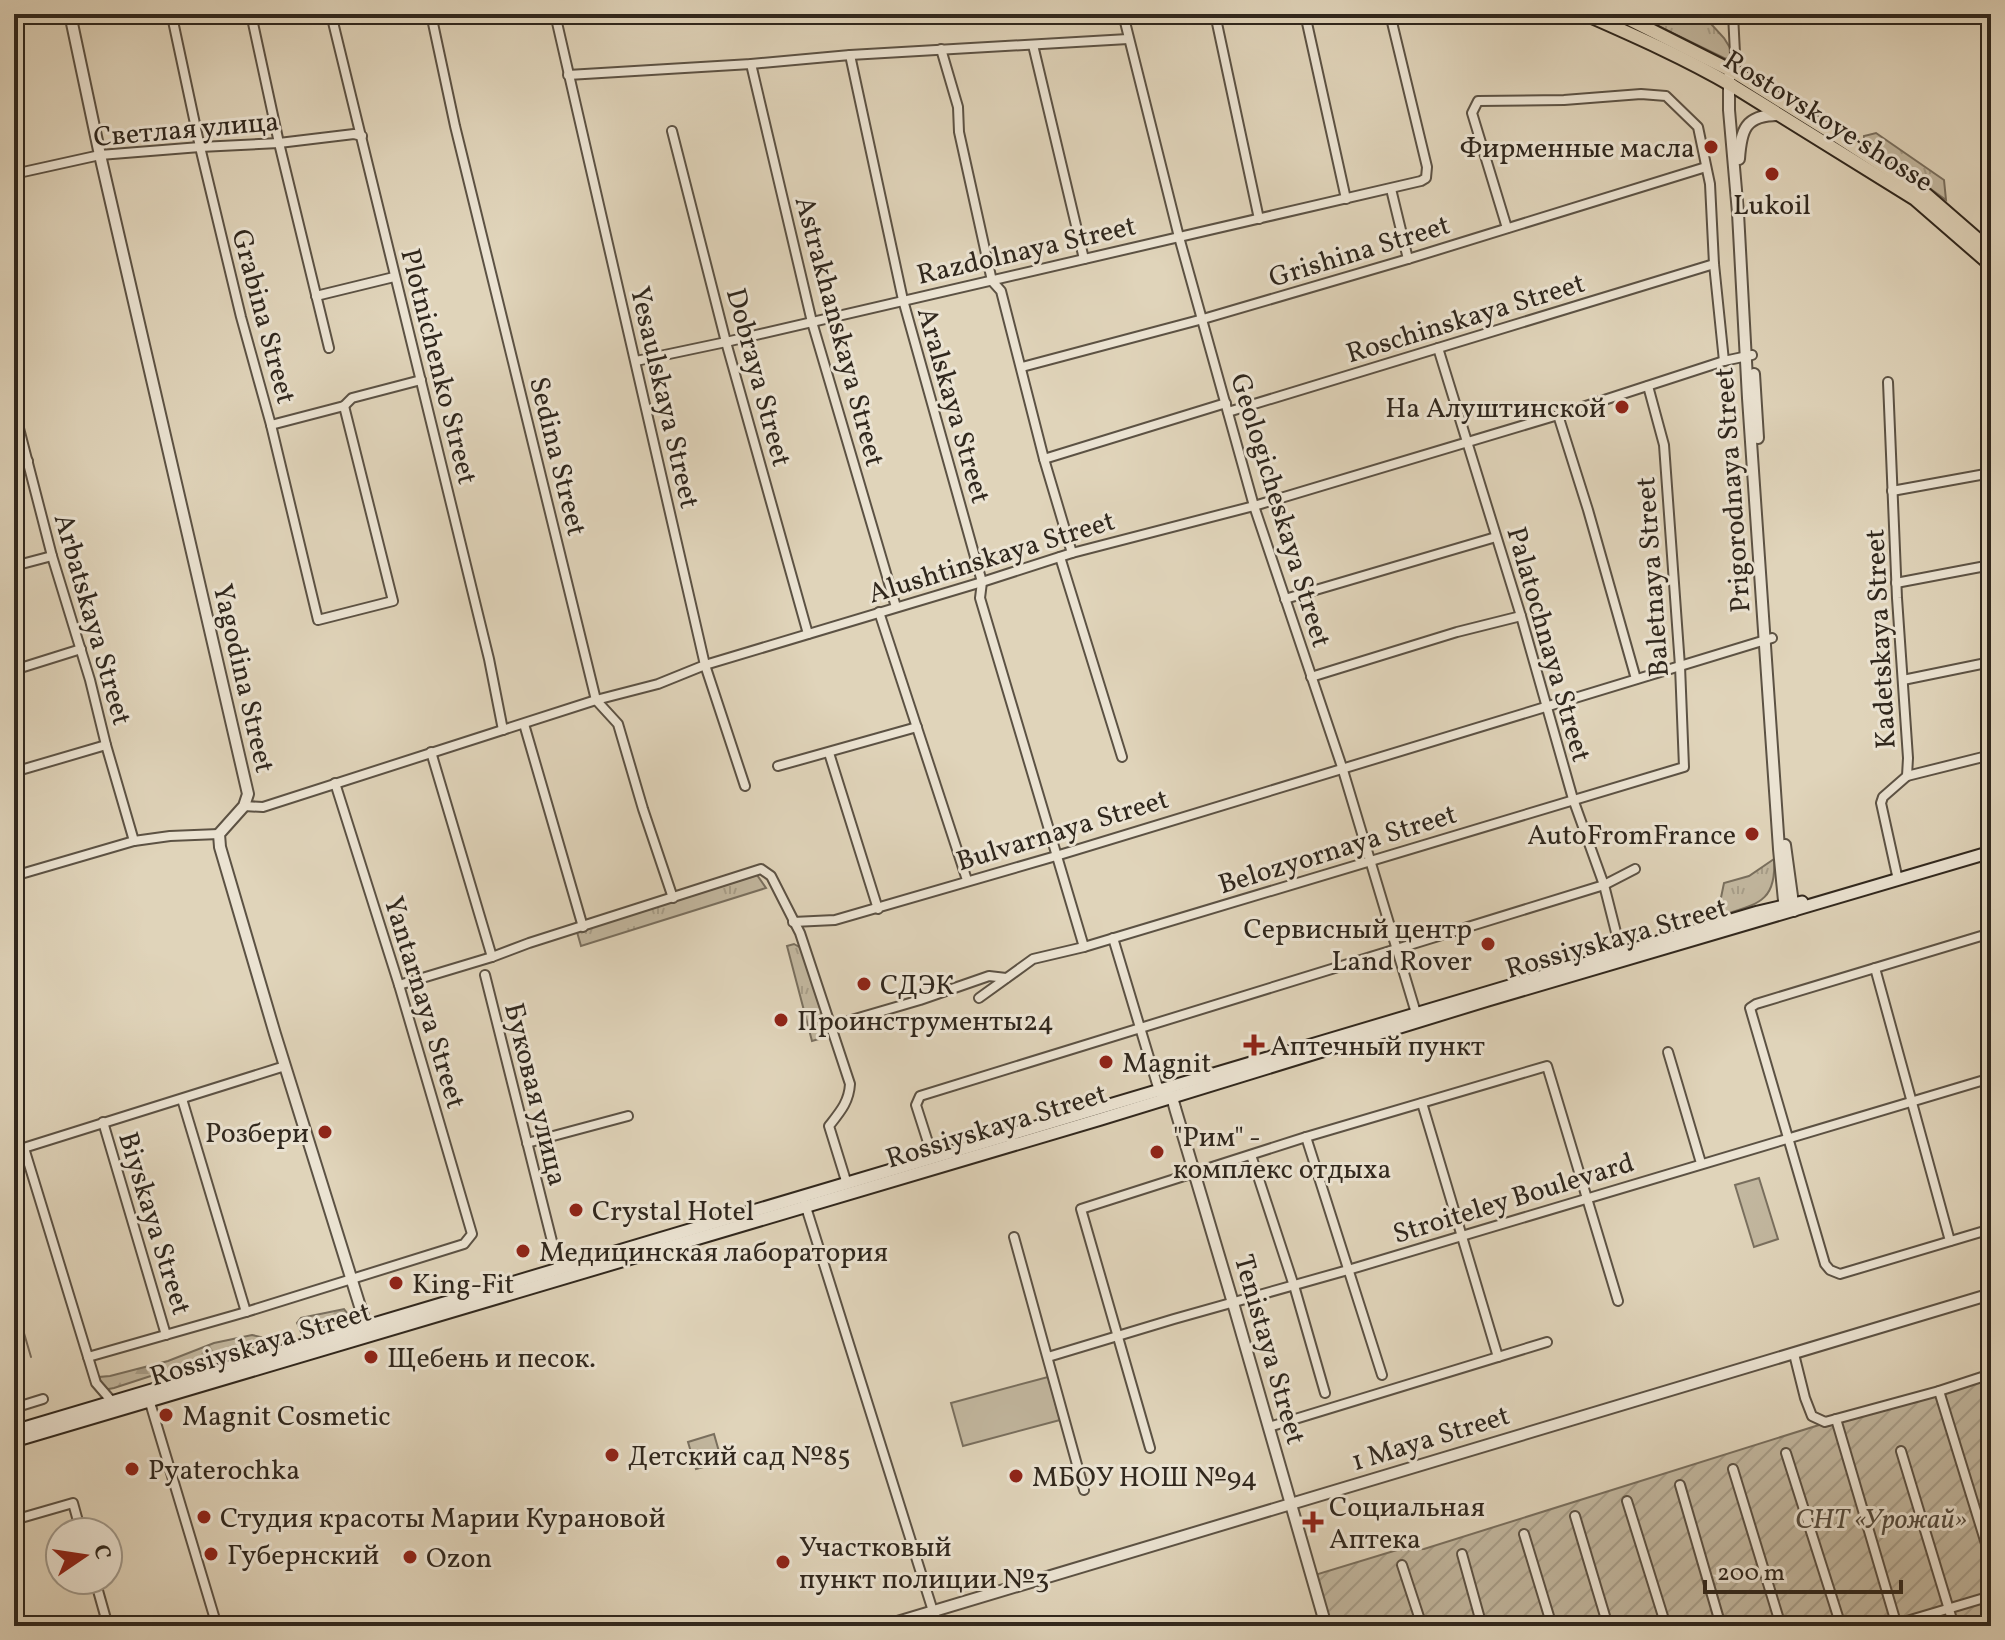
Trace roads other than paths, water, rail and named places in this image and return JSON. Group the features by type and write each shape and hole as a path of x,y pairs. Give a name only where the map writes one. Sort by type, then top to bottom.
{"highway":[{"name":"Rostovskoye shosse","path":"1585,14 1733,76 1779,115 1915,199 1991,265"},
{"name":"Rostovskoye shosse","path":"1619,14 1733,76 1922,191 1991,251"}],"main road":[{"name":"Rossiyskaya Street","path":"14,1441 348,1331 368,1330 385,1320 804,1202 847,1184 933,1158 1166,1094 1416,1013 1991,849"},
{"name":"Rossiyskaya Street","path":"14,1431 111,1403 148,1396 1474,1004 1622,956"}],"street":[{"name":"Yagodina Street","path":"70,14 248,794 244,806 219,834"},
{"path":"251,14 329,348"},
{"name":"Plotnichenko Street","path":"331,14 489,659 503,730"},
{"name":"Sedina Street","path":"431,14 455,126 596,700 618,724 673,898"},
{"name":"Yesaulskaya Street","path":"555,14 705,665 745,786"},
{"name":"Geologicheskaya Street","path":"1123,14 1179,237 1254,506 1342,767 1416,1013"},
{"path":"1215,14 1259,219"},
{"path":"1305,14 1346,199"},
{"name":"Razdolnaya Street","path":"636,361 1421,181 1426,178 1427,167 1390,14"},
{"name":"Prigorodnaya Street","path":"1733,14 1736,49 1733,76 1749,355 1789,908"},
{"name":"Grabina Street","path":"173,21 241,317 271,425 318,620 393,601 344,406"},
{"path":"568,75 1128,39"},
{"path":"1033,45 1084,259"},
{"path":"941,49 958,107 959,132 992,281 1001,291 1044,459 1072,553"},
{"name":"Aralskaya Street","path":"850,55 903,300 982,582 980,598 1084,947"},
{"name":"Astrakhanskaya Street","path":"751,64 812,322 896,607"},
{"name":"Prigorodnaya Street","path":"1733,76 1744,213 1749,355"},
{"name":"Prigorodnaya Street","path":"1507,228 1472,113 1478,101 1564,100 1641,94 1666,96 1698,127 1710,184 1724,361"},
{"path":"1739,159 1741,135 1745,129 1758,118 1779,115"},
{"name":"Dobraya Street","path":"672,131 726,342 808,634"},
{"name":"Светлая улица","path":"14,174 100,155 279,143 354,134 362,136"},
{"name":"Grishina Street","path":"1022,367 1203,319 1706,167"},
{"path":"1391,189 1408,259"},
{"name":"Roschinskaya Street","path":"1044,459 1438,348 1714,264"},
{"path":"316,296 394,277"},
{"name":"Palatochnaya Street","path":"1438,348 1521,616 1573,799 1604,885 1622,956"},
{"name":"Alushtinskaya Street","path":"244,806 263,807 596,700 658,684 705,665 1072,553 1254,506 1749,355"},
{"path":"271,425 344,406 352,398 421,380"},
{"name":"Kadetskaya Street","path":"1888,382 1896,583 1908,758 1907,776 1883,797 1881,803 1897,877"},
{"name":"Baletnaya Street","path":"1648,386 1664,445 1684,767"},
{"name":"Arbatskaya Street","path":"14,409 52,556 134,841"},
{"path":"1558,415 1636,679"},
{"path":"14,465 28,461"},
{"path":"1892,491 1991,473"},
{"path":"1285,599 1496,537"},
{"path":"14,566 52,556"},
{"path":"1060,557 1122,757"},
{"path":"1896,583 1991,565"},
{"path":"879,612 967,880"},
{"path":"1311,677 1457,632 1521,616"},
{"name":"Bulvarnaya Street","path":"793,922 835,920 878,909 1769,639"},
{"path":"14,670 81,649"},
{"path":"1903,680 1991,662"},
{"path":"524,724 583,927"},
{"path":"778,766 917,727"},
{"path":"14,772 106,745"},
{"path":"431,752 492,957"},
{"path":"829,753 878,909"},
{"path":"1907,776 1991,755"},
{"name":"Belozyornaya Street","path":"979,998 1033,959 1084,947 1684,767"},
{"name":"Yantarnaya Street","path":"335,783 399,985 472,1234 464,1244 352,1279"},
{"path":"14,876 134,841 219,834 220,847 285,1066 368,1330"},
{"path":"399,985 761,869 771,876 800,933 850,1084 849,1097 829,1126 847,1184"},
{"path":"933,1158 916,1105 920,1096 1604,885 1635,869"},
{"path":"1991,953 1988,934 1770,999 1750,1008 1825,1264 1830,1270 1840,1274 1991,1229"},
{"path":"1113,938 1141,1029 1166,1094"},
{"path":"1875,968 1950,1241"},
{"name":"Буковая улица","path":"485,975 559,1269"},
{"name":"Belozyornaya Street","path":"831,1026 989,976 1006,978"},
{"path":"1668,1052 1701,1163"},
{"path":"14,1151 285,1066"},
{"path":"1150,1448 1081,1209 1306,1137 1547,1066 1618,1301"},
{"name":"Stroiteley Boulevard","path":"1048,1357 1991,1078"},
{"name":"Tenistaya Street","path":"1166,1094 1194,1173 1326,1626"},
{"path":"182,1099 246,1312"},
{"path":"1422,1103 1498,1357"},
{"path":"527,1143 628,1116"},
{"name":"Biyskaya Street","path":"103,1122 166,1335"},
{"path":"1306,1137 1382,1375"},
{"path":"24,1148 96,1383 111,1403"},
{"path":"1251,1155 1325,1393"},
{"path":"804,1202 939,1626"},
{"path":"1014,1237 1084,1490"},
{"path":"88,1357 352,1279"},
{"name":"1 Maya Street","path":"884,1626 1991,1294"},
{"path":"361,1309 385,1320"},
{"path":"348,1331 361,1309"},
{"path":"1269,1427 1547,1342"},
{"path":"1794,1354 1812,1416 1825,1422 1991,1374"},
{"path":"1939,1391 1991,1560"},
{"path":"148,1396 217,1626"},
{"path":"14,1408 43,1399"},
{"path":"1836,1419 1895,1625 1991,1596"},
{"path":"1901,1451 1954,1626"},
{"path":"1786,1453 1841,1626"},
{"path":"1733,1469 1781,1626"},
{"path":"1680,1485 1721,1626"},
{"path":"1627,1501 1666,1626"},
{"path":"14,1520 73,1503 77,1516"},
{"path":"1575,1516 1608,1626"},
{"path":"1524,1534 1552,1626"},
{"path":"1462,1554 1482,1626"},
{"path":"1402,1565 1422,1626"},
{"path":"100,1596 108,1626"}],"waterway":[{"path":"14,1299 31,1357"}],"place":[{"name":"Фирменные масла","path":"1711,147"},
{"name":"Lukoil","path":"1772,174"},
{"name":"На Алуштинской","path":"1622,407"},
{"name":"AutoFromFrance","path":"1752,834"},
{"name":"Сервисный центр Land Rover","path":"1488,944"},
{"name":"СДЭК","path":"864,984"},
{"name":"Проинструменты24","path":"781,1020"},
{"name":"Аптечный пункт","path":"1254,1045"},
{"name":"Magnit","path":"1106,1062"},
{"name":"Розбери","path":"325,1132"},
{"name":"\"Рим\" - комплекс отдыха","path":"1157,1152"},
{"name":"Crystal Hotel","path":"576,1210"},
{"name":"Медицинская лаборатория","path":"523,1251"},
{"name":"King-Fit","path":"396,1283"},
{"name":"Щебень и песок.","path":"371,1357"},
{"name":"Magnit Cosmetic","path":"166,1415"},
{"name":"Детский сад №85","path":"612,1455"},
{"name":"Pyaterochka","path":"132,1469"},
{"name":"МБОУ НОШ №94","path":"1016,1476"},
{"name":"Студия красоты Марии Курановой","path":"204,1517"},
{"name":"Социальная Аптека","path":"1313,1522"},
{"name":"Губернский","path":"211,1554"},
{"name":"Ozon","path":"410,1557"},
{"name":"Участковый пункт полиции №3","path":"783,1562"}],"park label":[{"name":"СНТ «Урожай»","path":"1881,1518"}]}
